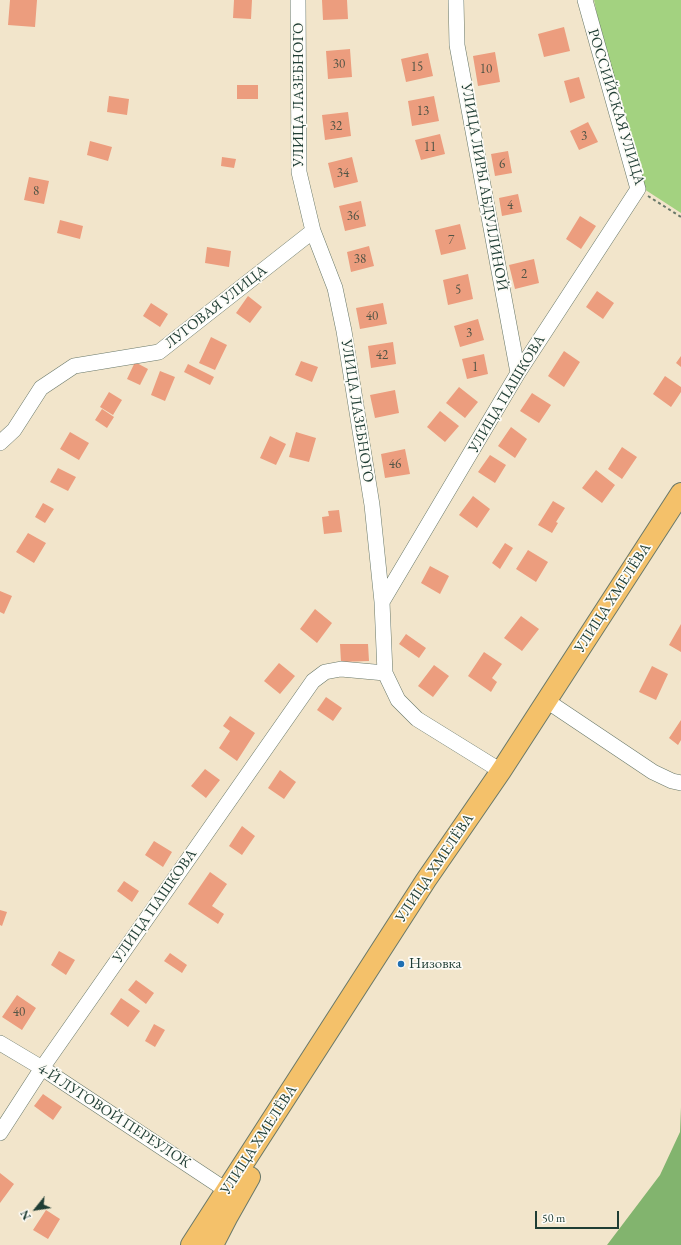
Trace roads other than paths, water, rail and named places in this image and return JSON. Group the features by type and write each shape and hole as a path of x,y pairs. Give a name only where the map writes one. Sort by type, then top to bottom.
{"main road":[{"name":"УЛИЦА ХМЕЛЁВА","path":"191,1245 426,880 501,771 681,493"},
{"path":"213,1245 262,1156 461,840 501,771"},
{"path":"200,1245 226,1190"}],"street":[{"name":"УЛИЦА ЛАЗЕБНОГО","path":"298,0 299,172 313,231 335,288 344,331 372,505 382,602 385,674 398,700 417,719 501,771"},
{"name":"УЛИЦА ЛИРЫ АБДУЛЛИНОЙ","path":"456,0 457,44 518,373"},
{"name":"РОССИЙСКАЯ УЛИЦА","path":"585,0 638,189"},
{"name":"УЛИЦА ПАШКОВА","path":"382,602 518,373 638,189"},
{"name":"ЛУГОВАЯ УЛИЦА","path":"0,443 14,430 41,388 74,366 159,352 313,231"},
{"name":"УЛИЦА ПАШКОВА","path":"0,1133 42,1068 313,681 325,672 341,669 385,674"},
{"path":"547,700 653,772 672,781 681,783"},
{"name":"4-Й ЛУГОВОЙ ПЕРЕУЛОК","path":"0,1043 42,1068 226,1190"}],"place":[{"name":"Низовка","path":"401,964"}]}
